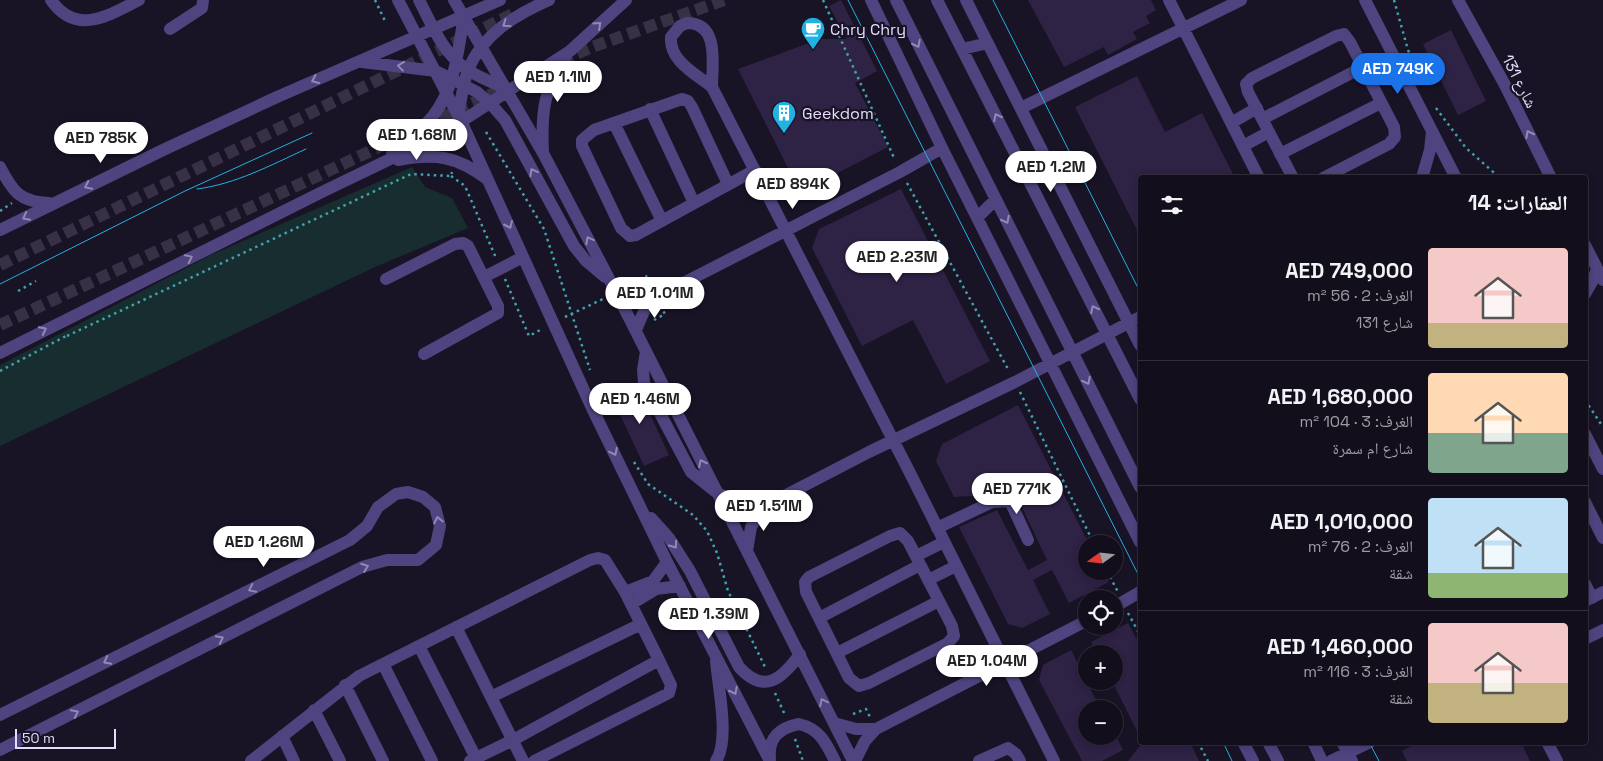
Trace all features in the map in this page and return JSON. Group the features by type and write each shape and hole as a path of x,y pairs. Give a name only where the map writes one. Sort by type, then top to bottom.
{"street":[{"path":"51,0 63,14 74,19 86,21 116,12 139,0"},
{"path":"170,30 198,12 202,8 203,0"},
{"path":"398,0 460,119 592,408 680,586 770,761"},
{"path":"419,0 434,30 457,62 468,70 508,90"},
{"path":"454,0 543,153 636,330 716,492 854,761"},
{"path":"0,230 277,97 500,0"},
{"path":"460,119 464,85 468,70 482,47 504,24 549,0"},
{"path":"0,353 381,163 460,119 570,51 626,0"},
{"path":"871,0 942,148 1138,538"},
{"path":"896,0 1138,484"},
{"path":"937,0 1138,395"},
{"path":"966,0 1021,108 1134,320 1138,337"},
{"path":"1169,0 1258,175"},
{"path":"1021,108 1241,0"},
{"path":"1365,0 1454,175"},
{"name":"شارع 131","path":"1458,3 1501,77 1550,175"},
{"path":"381,163 432,117 452,78 457,62 464,16"},
{"path":"712,87 713,50 706,31 694,23 680,26 671,37 673,51 682,63 712,87 755,170 894,441 1052,758 1039,761"},
{"path":"1291,175 1247,88 1248,81 1336,36 1344,34 1348,37 1395,132 1392,142 1329,175"},
{"path":"962,49 988,43"},
{"path":"543,153 544,103 548,89 558,69 570,51"},
{"path":"360,62 436,71 464,85 489,102 505,120 574,246 586,261 613,287 641,298 656,297"},
{"path":"1231,122 1260,114 1363,67"},
{"path":"728,184 688,101 682,99 594,130 582,140 582,146 621,228 630,236 636,235 755,170"},
{"path":"1280,154 1381,103"},
{"path":"650,109 694,203"},
{"path":"614,123 662,221"},
{"path":"1243,146 1269,132"},
{"path":"1423,175 1430,150 1432,132"},
{"path":"636,330 646,308 656,297 900,172 942,148"},
{"path":"381,163 429,156 456,160 473,169 489,181"},
{"path":"0,167 9,183 25,199 31,202 52,204"},
{"path":"977,218 996,199"},
{"path":"386,279 455,244 463,243 468,246 484,277 498,306 498,313 424,354"},
{"path":"1588,251 1603,280"},
{"path":"484,277 523,257"},
{"path":"1588,289 1597,269"},
{"path":"747,551 751,527 763,507 1015,382 1134,320"},
{"path":"1588,440 1603,469"},
{"path":"0,715 350,540 367,526 378,507 396,494 408,492 423,497 435,507 440,526 436,545 418,560 387,560 362,567 0,750"},
{"path":"716,492 734,501 763,507"},
{"path":"937,528 992,502 1010,501 1028,540"},
{"path":"1588,508 1603,538"},
{"path":"642,509 656,523 680,554 739,667 746,675 756,680 778,680 787,673 800,654"},
{"path":"900,533 904,536 928,580 952,626 954,636 951,641 869,683 859,686 850,678 837,653 805,588 805,582 809,577 900,533"},
{"path":"819,618 918,560 944,542"},
{"path":"251,761 345,686 383,664 598,558 605,560 625,592 659,660 671,685 669,693 534,761"},
{"path":"625,592 653,581 668,562"},
{"path":"928,580 956,566"},
{"path":"631,604 656,589 680,586"},
{"path":"1123,602 1138,593"},
{"path":"837,653 939,601"},
{"path":"492,697 641,624"},
{"path":"854,761 865,740 876,729 1078,625"},
{"path":"456,628 523,761"},
{"path":"1588,638 1603,630"},
{"path":"419,646 473,759 513,740 659,660"},
{"path":"716,654 722,734 721,750 716,761"},
{"path":"383,664 432,761"},
{"path":"345,686 383,761"},
{"path":"314,710 340,761"},
{"path":"834,723 856,729 876,729"},
{"path":"770,761 769,749 772,738 780,731 799,724 817,731 826,742 835,761"},
{"path":"282,736 294,761"},
{"path":"1245,745 1253,761"},
{"path":"1270,745 1278,761"},
{"path":"1314,745 1322,761"},
{"path":"1331,761 1363,745"},
{"path":"1549,745 1557,761"},
{"path":"979,761 1008,748 1016,754 1020,761"}],"path":[{"path":"375,0 386,23"},
{"path":"823,0 900,172 1015,382 1090,535"},
{"path":"1394,0 1408,50 1417,72"},
{"path":"1433,104 1443,120 1466,148 1497,175"},
{"path":"486,132 544,229 592,378"},
{"path":"66,336 411,174 451,176 456,160"},
{"path":"18,292 36,281"},
{"path":"1588,404 1603,427"},
{"path":"634,462 648,484 693,515 707,531 717,553 728,591 771,681 803,761"},
{"path":"1200,745 1208,761"}],"green space":[{"path":"412,167 425,187 452,198 468,228 375,267 0,446 0,365 213,254"}],"building":[{"path":"841,0 877,71 855,83 888,147 822,181 818,173 796,184 738,69 820,39 847,39 829,6"},
{"path":"1028,0 1151,0 1156,10 1146,16 1150,23 1133,32 1137,39 1108,55 1104,47 1064,67"},
{"path":"1451,30 1486,101 1458,115 1423,44"},
{"path":"1137,76 1165,132 1202,113 1233,175 1138,175 1138,232 1075,107"},
{"path":"901,189 990,361 946,384 913,320 862,346 812,248 819,229"},
{"path":"636,384 669,455 644,466 611,395"},
{"path":"1018,405 1084,535 1078,535 1078,580 1108,580 1109,582 1094,590 1078,590 1078,598 1069,603 1052,570 1033,580 1050,614 1022,628 1008,624 959,527 997,510 1028,570 1047,560 1017,497 1026,493 954,497 936,461 942,444"},
{"path":"1128,623 1138,641 1138,733 1116,690 1123,690 1123,645 1093,645 1091,642 1105,635 1123,635 1123,626"},
{"path":"1071,650 1078,663 1078,690 1091,690 1096,700 1078,700 1078,745 1120,745 1123,750 1102,761 1082,761 1039,680 1043,665"},
{"path":"1141,745 1191,745 1199,761 1128,761"},
{"path":"1413,745 1522,745 1530,761 1407,761 1402,751"}],"tunnel":[{"path":"561,61 592,47 724,0"},
{"path":"0,265 515,13"},
{"path":"0,325 509,86"}],"tram line":[{"path":"848,0 1138,574"},
{"path":"993,0 1138,288"},
{"path":"0,284 185,191 312,133"},
{"path":"197,189 226,183 306,149"},
{"path":"1224,745 1232,761"},
{"path":"1371,745 1379,761"}],"place":[{"name":"Chry Chry","path":"813,50"},
{"name":"Geekdom","path":"784,134"}]}
